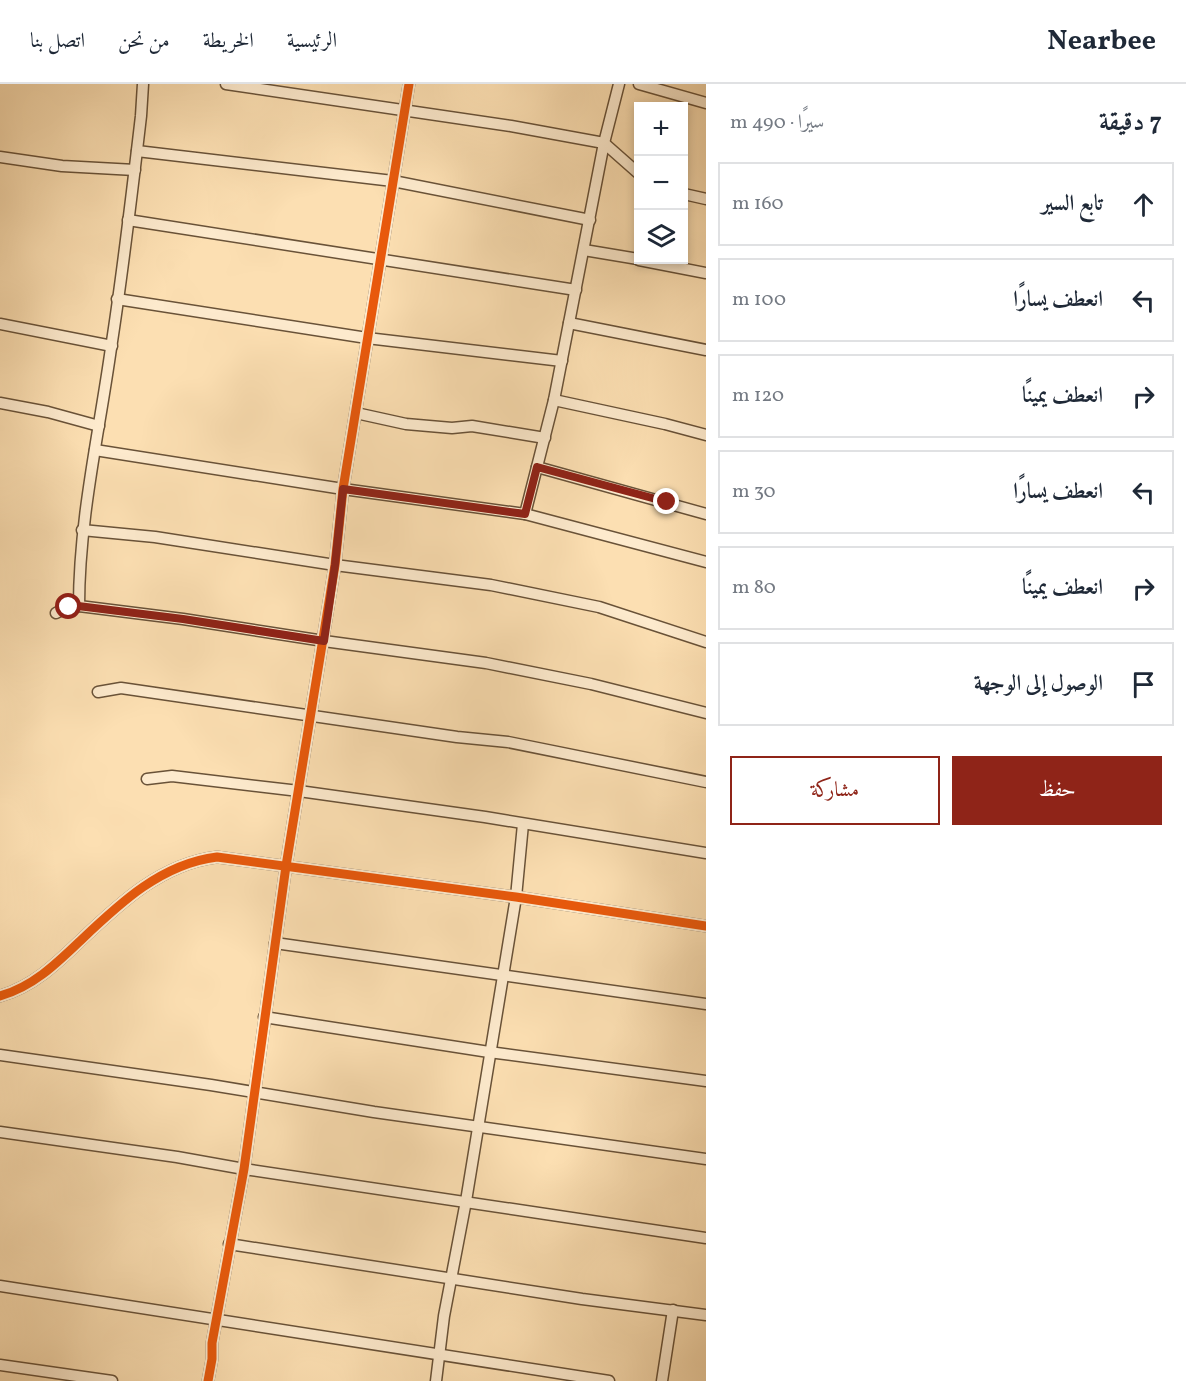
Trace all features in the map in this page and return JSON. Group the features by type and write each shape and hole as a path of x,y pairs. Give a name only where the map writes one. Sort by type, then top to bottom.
{"street":[{"path":"78,606 82,530 112,346 144,84"},
{"path":"226,84 511,126 604,143 634,169"},
{"path":"208,1381 216,1319 244,1169 286,866 324,641 343,489 409,84"},
{"path":"525,514 554,400 604,143 619,84"},
{"path":"639,84 706,103"},
{"path":"137,151 393,181 590,220"},
{"path":"0,157 62,166 135,170"},
{"path":"688,195 706,199"},
{"path":"128,220 576,290"},
{"path":"584,250 634,258"},
{"path":"663,264 706,273"},
{"path":"117,299 367,338 562,362"},
{"path":"569,323 706,350"},
{"path":"0,324 112,346"},
{"path":"554,400 706,435"},
{"path":"0,403 48,412 99,426"},
{"path":"356,413 406,424 452,428 472,426 545,438"},
{"path":"95,450 343,489 525,514 706,562"},
{"path":"537,467 706,514"},
{"path":"82,530 155,537 335,565 491,585 599,608 706,642"},
{"path":"57,613 69,607 78,606 486,663 591,684 706,713"},
{"path":"98,692 121,688 508,742 706,782"},
{"path":"147,779 172,776 298,791 649,842 706,853"},
{"path":"436,1381 451,1278 466,1201 476,1127 516,897 523,824"},
{"path":"0,996 35,980 134,893 159,877 188,863 217,857 516,897 706,926"},
{"path":"275,943 385,957 502,977 706,1004"},
{"path":"264,1017 489,1052 706,1081"},
{"path":"0,1055 211,1085 476,1127 706,1159"},
{"path":"0,1132 706,1238"},
{"path":"229,1244 582,1299 706,1315"},
{"path":"0,1286 609,1381"},
{"path":"662,1381 673,1310"},
{"path":"0,1365 112,1381"}],"cycle path":[{"path":"208,1381 212,1343 244,1169 286,866 335,565 343,489 409,84"},
{"path":"0,996 33,981 141,888 177,868 217,857 516,897 706,926"}],"route":[{"path":"69,607 78,606 183,619 324,641 343,489 525,514 537,467 667,502"}]}
